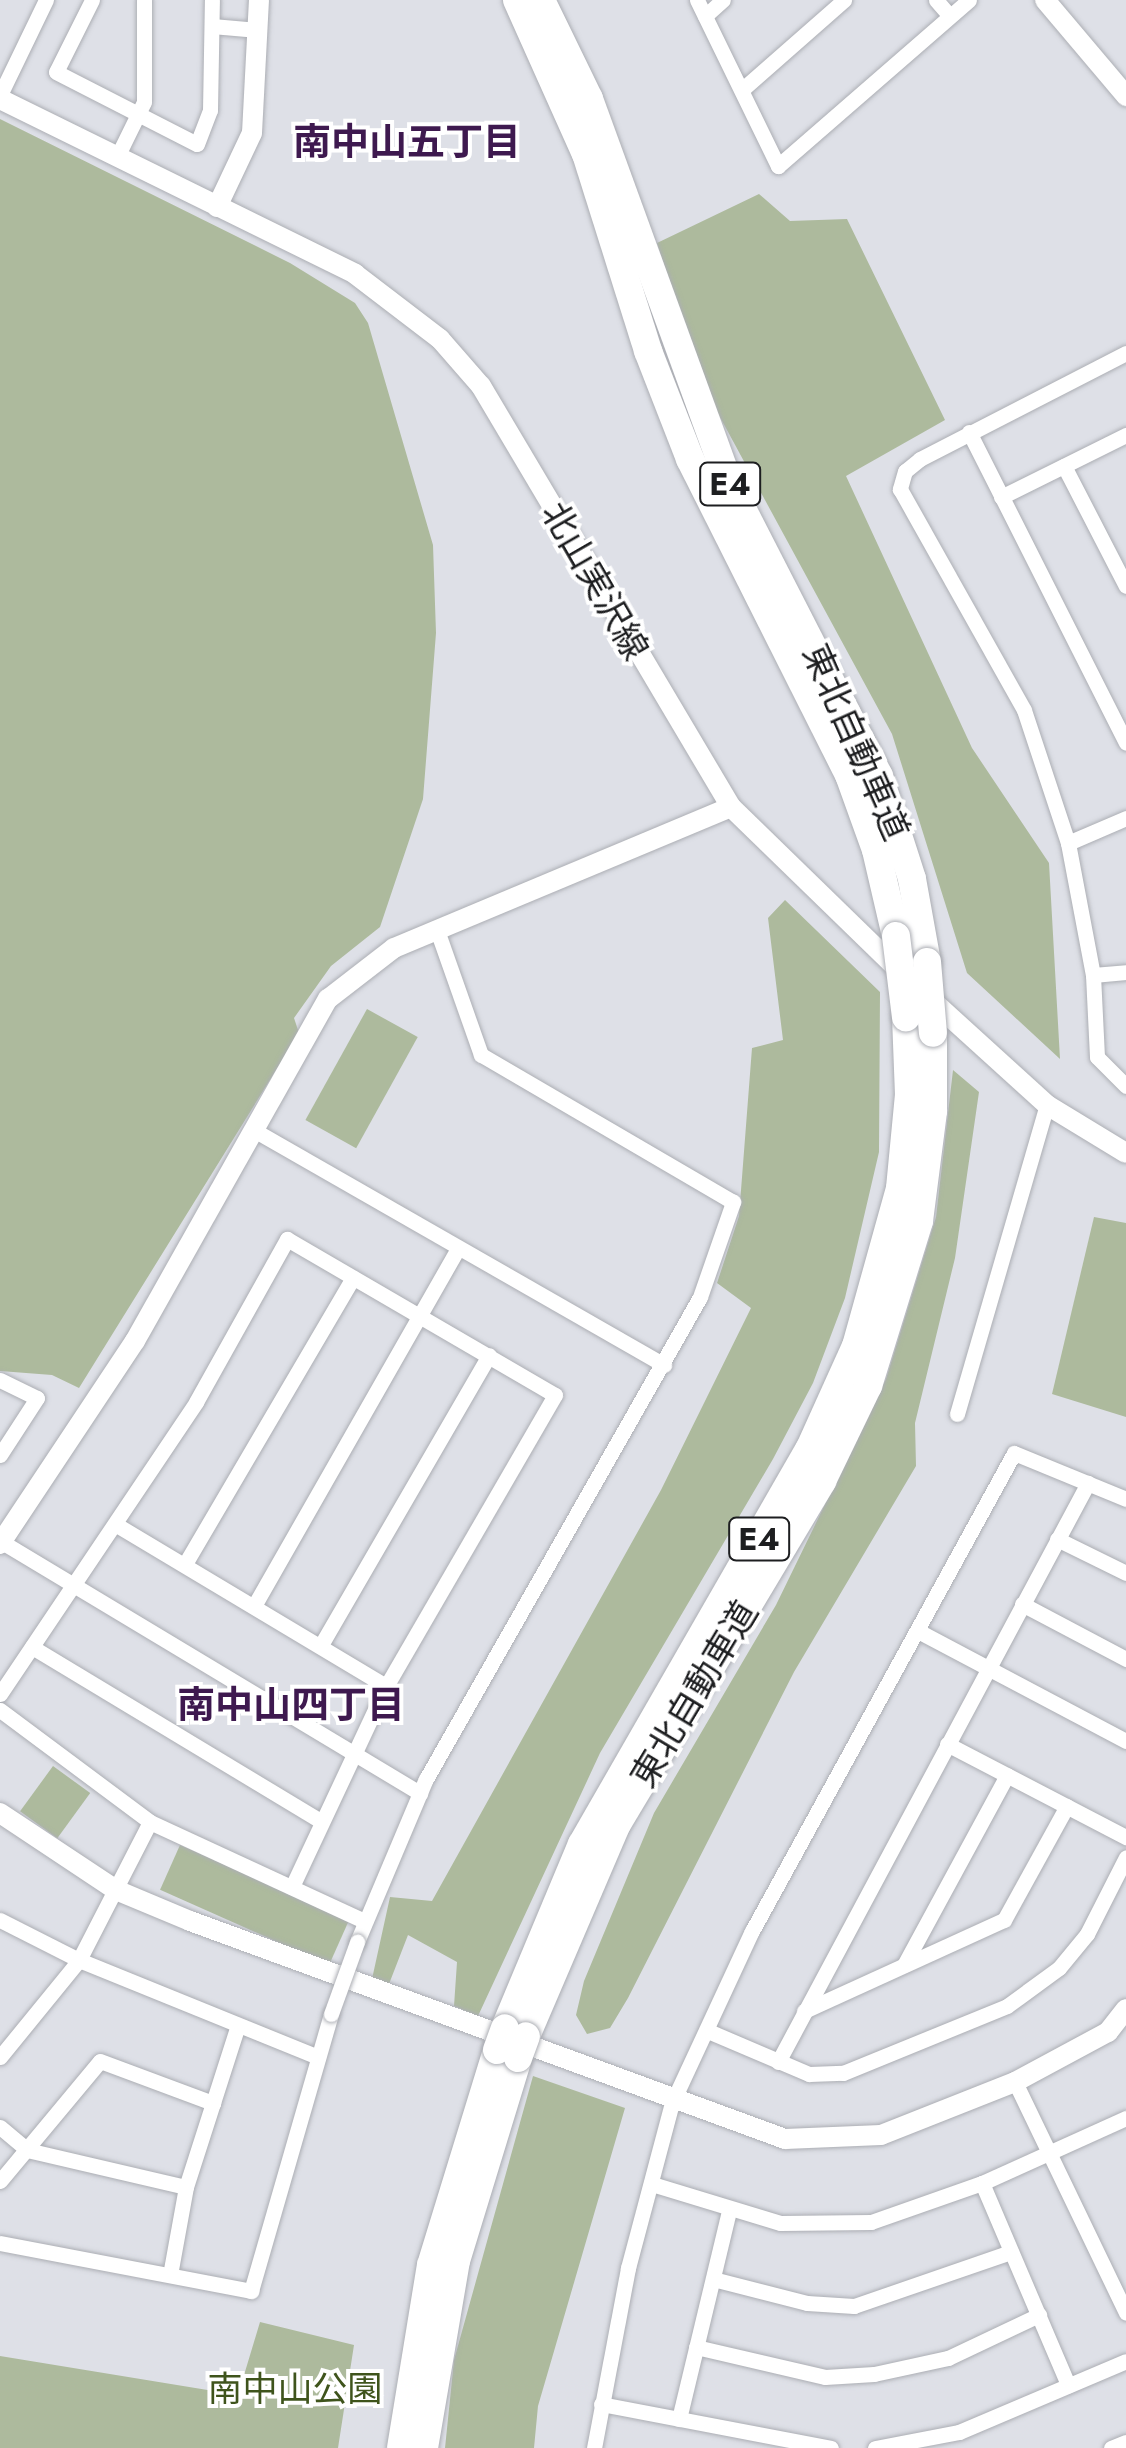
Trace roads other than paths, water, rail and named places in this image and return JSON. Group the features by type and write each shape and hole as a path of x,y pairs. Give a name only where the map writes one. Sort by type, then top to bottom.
{"highway":[{"name":"東北自動車道","path":"400,2448 431,2265 582,1844 809,1450 856,1346 900,1188 909,1094 906,1017 896,936 849,774 690,459 648,351 586,154 517,0"},
{"name":"東北自動車道","path":"424,2448 469,2208 511,2043 617,1824 822,1481 868,1386 919,1221 933,1111 933,1033 927,962 912,879 878,776 728,481 589,99 541,0"}],"street":[{"path":"0,97 46,0"},
{"path":"92,0 56,72 197,144 210,110 212,0"},
{"path":"117,157 139,114 144,0"},
{"path":"217,207 252,133 259,0"},
{"path":"697,0 745,87 778,166 969,0"},
{"path":"705,16 723,0"},
{"path":"745,87 844,0"},
{"path":"936,0 950,16"},
{"path":"1048,1 1126,96"},
{"path":"212,26 258,30"},
{"name":"北山実沢線","path":"0,97 355,274 461,362 731,808 812,892 1047,1105 1126,1153"},
{"path":"1126,353 969,432 906,471 900,489 1024,710 1068,844 1093,975 1097,1057 1126,1086"},
{"path":"969,432 1125,739"},
{"path":"1001,497 1126,436"},
{"path":"1064,466 1126,586"},
{"path":"420,1793 1,1543 135,1341 328,999 394,948 731,808"},
{"path":"1068,844 1126,818"},
{"path":"0,2243 251,2291 331,2014 364,1921 420,1793 664,1365 700,1297 733,1202 481,1055 436,930"},
{"path":"1093,975 1126,972"},
{"path":"956,1414 1047,1105"},
{"path":"252,1129 664,1365"},
{"path":"0,1694 196,1402 288,1239 555,1396 386,1686 292,1887"},
{"path":"254,1606 458,1248"},
{"path":"185,1564 352,1278"},
{"path":"320,1645 489,1356"},
{"path":"0,1380 37,1398 0,1455"},
{"path":"594,2448 672,2103 752,1931 1014,1453 1126,1499"},
{"path":"778,2062 1088,1483"},
{"path":"115,1524 386,1686"},
{"path":"1057,1539 1126,1573"},
{"path":"1022,1604 1126,1659"},
{"path":"918,1632 1126,1741"},
{"path":"32,1647 321,1821"},
{"path":"0,1710 150,1822 364,1921"},
{"path":"947,1744 1126,1837"},
{"path":"904,1966 1006,1775"},
{"path":"804,2011 1004,1920 1067,1806"},
{"path":"0,1813 116,1890 672,2103 785,2140 882,2135 1016,2082 1108,2032 1126,2010"},
{"path":"0,2057 79,1960 150,1822"},
{"path":"708,2031 810,2074 844,2073 1007,2006 1060,1968 1087,1934 1126,1857"},
{"path":"2,1926 318,2057"},
{"path":"170,2276 186,2188 238,2025"},
{"path":"0,2181 100,2060 213,2104"},
{"path":"1016,2082 1126,2313"},
{"path":"652,2184 729,2210 780,2222 871,2222 982,2183 1124,2123"},
{"path":"0,2127 27,2150 186,2188"},
{"path":"982,2183 1068,2385"},
{"path":"679,2419 729,2210"},
{"path":"712,2279 807,2303 854,2306 1011,2252"},
{"path":"696,2347 826,2377 874,2374 948,2358 1039,2316"},
{"path":"875,2448 958,2432 1126,2360"},
{"path":"601,2404 831,2448"},
{"path":"1110,2448 1126,2442"}],"district":[{"name":"南中山五丁目","path":"407,142"},
{"name":"南中山四丁目","path":"291,1705"}],"park label":[{"name":"南中山公園","path":"295,2389"}]}
